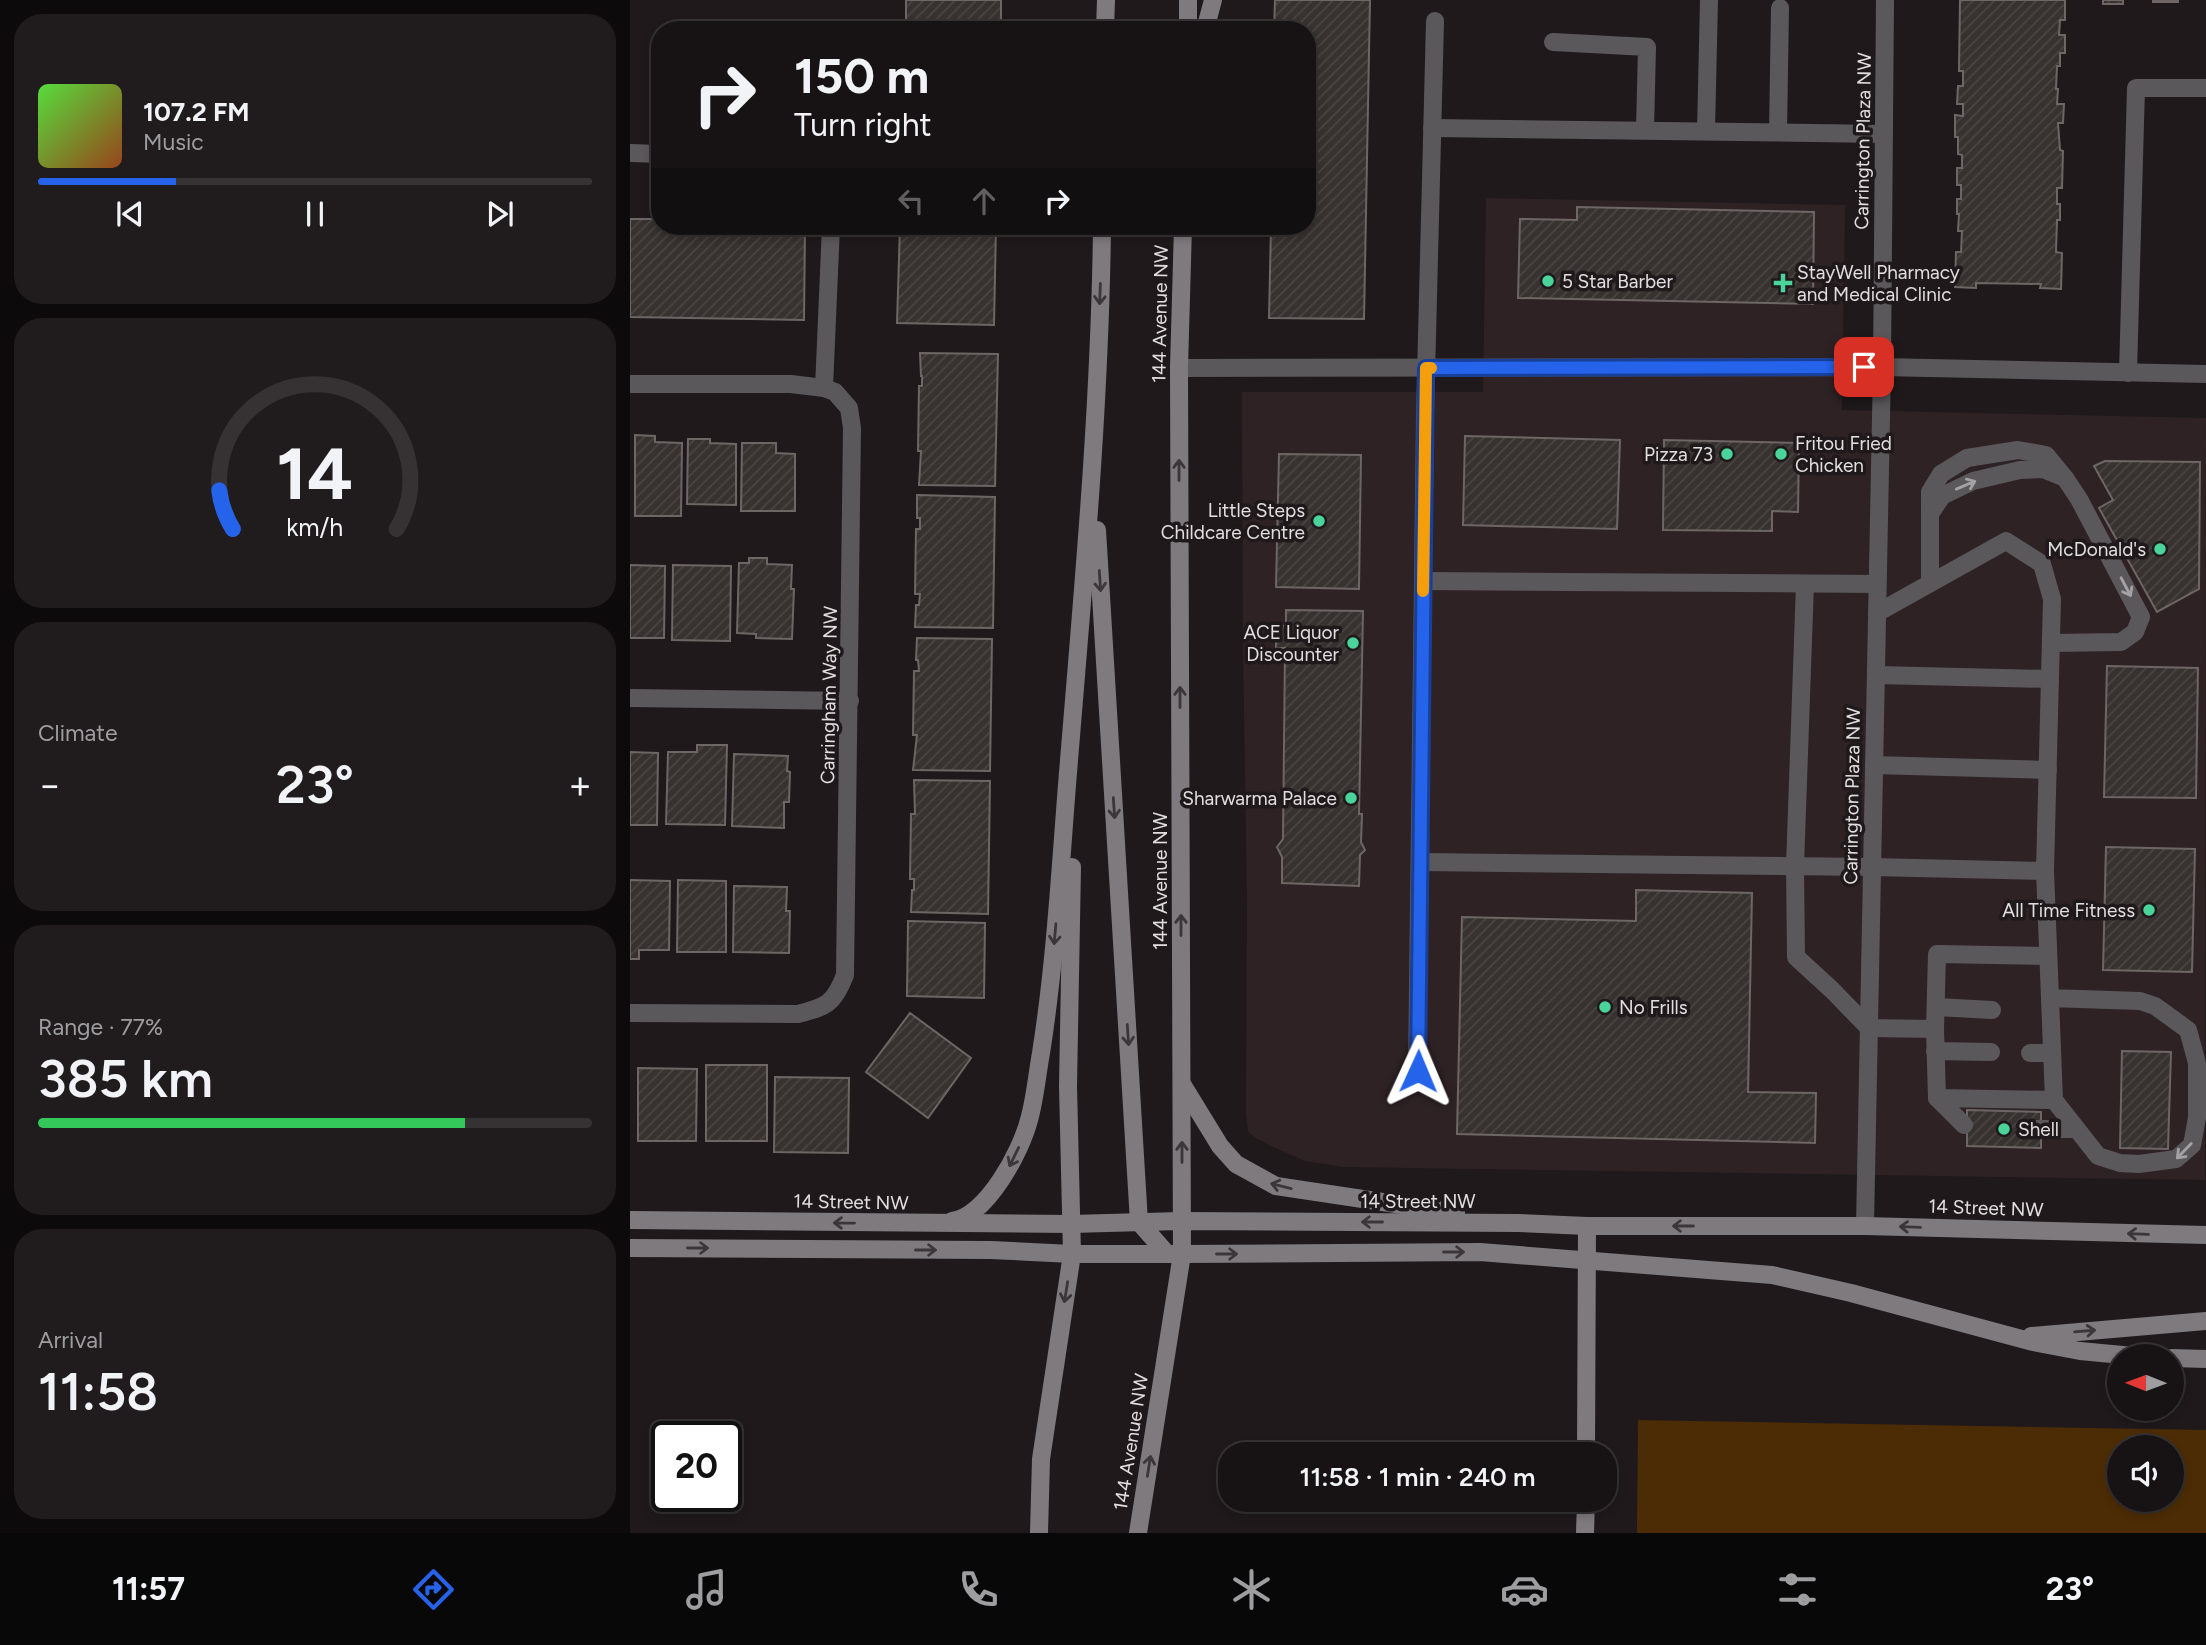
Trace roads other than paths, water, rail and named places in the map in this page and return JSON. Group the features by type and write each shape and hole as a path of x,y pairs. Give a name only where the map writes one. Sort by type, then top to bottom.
{"main road":[{"path":"1105,21 1106,0"},
{"path":"1188,0 1188,21"},
{"path":"1207,21 1213,0"},
{"path":"931,1224 960,1220 983,1202 1014,1159 1030,1120 1048,1010 1075,695 1093,464 1102,235"},
{"name":"144 Avenue NW","path":"1138,1533 1181,1221 1179,368 1183,235"},
{"path":"1093,464 1139,1222 1175,1254"},
{"path":"1039,1533 1041,1459 1072,1254 1068,1086 1075,695"},
{"path":"1182,1084 1220,1146 1236,1164 1276,1186 1518,1223"},
{"name":"14 Street NW","path":"630,1220 931,1224 1181,1221 1865,1226 2206,1236"},
{"path":"1586,1442 1587,1226"},
{"path":"630,1248 991,1250 1072,1254 1480,1252 1772,1275 2017,1337 2080,1351 2107,1354"},
{"path":"2017,1337 2206,1321"},
{"path":"2184,1358 2206,1359"},
{"path":"1586,1512 1586,1533"}],"street":[{"path":"1706,131 1709,0"},
{"name":"Carrington Plaza NW","path":"1865,1226 1882,367 1885,0"},
{"path":"1778,132 1780,8"},
{"path":"1418,1071 1426,368 1435,21"},
{"path":"1553,42 1647,47 1645,130"},
{"path":"2129,373 2136,88 2206,88"},
{"path":"1432,128 1884,134"},
{"path":"630,153 651,154"},
{"path":"630,384 790,384 824,388 831,235"},
{"path":"1179,368 1882,367 2206,374"},
{"name":"Carringham Way NW","path":"630,1013 798,1014 821,1009 839,992 845,975 852,428 849,408 835,392 824,388"},
{"path":"1930,583 1930,514 1942,496 1973,481 2020,470 2043,469 2065,478 2079,499 2141,617 2135,632 2121,642 2051,643"},
{"path":"1877,613 2006,541 2042,564 2052,599 2045,871 2048,957 2044,1007 2052,1054 2054,1100 2098,1156 2120,1163 2139,1164 2176,1159 2192,1145 2197,1118 2197,1063 2188,1030 2155,1006 2140,1001 2044,1007"},
{"path":"1423,581 1877,584"},
{"path":"1805,584 1795,866 1796,957 1869,1028 1935,1029"},
{"path":"1876,675 2050,679"},
{"path":"630,698 850,701"},
{"path":"1874,765 2048,770"},
{"path":"1420,862 2045,871"},
{"path":"1964,1125 1937,1098 1937,954 2048,957"},
{"path":"1936,1007 1992,1010"},
{"path":"1936,1051 1991,1052"},
{"path":"2030,1053 2052,1054"},
{"path":"1937,1098 2054,1100"},
{"path":"2033,1129 2075,1129"}],"place":[{"name":"5 Star Barber","path":"1548,281"},
{"name":"StayWell Pharmacy and Medical Clinic","path":"1783,283"},
{"name":"Pizza 73","path":"1727,454"},
{"name":"Fritou Fried Chicken","path":"1781,454"},
{"name":"Little Steps Childcare Centre","path":"1319,521"},
{"name":"McDonald's","path":"2160,549"},
{"name":"ACE Liquor Discounter","path":"1353,643"},
{"name":"Sharwarma Palace","path":"1351,798"},
{"name":"All Time Fitness","path":"2149,910"},
{"name":"No Frills","path":"1605,1007"},
{"name":"Shell","path":"2004,1129"}]}
